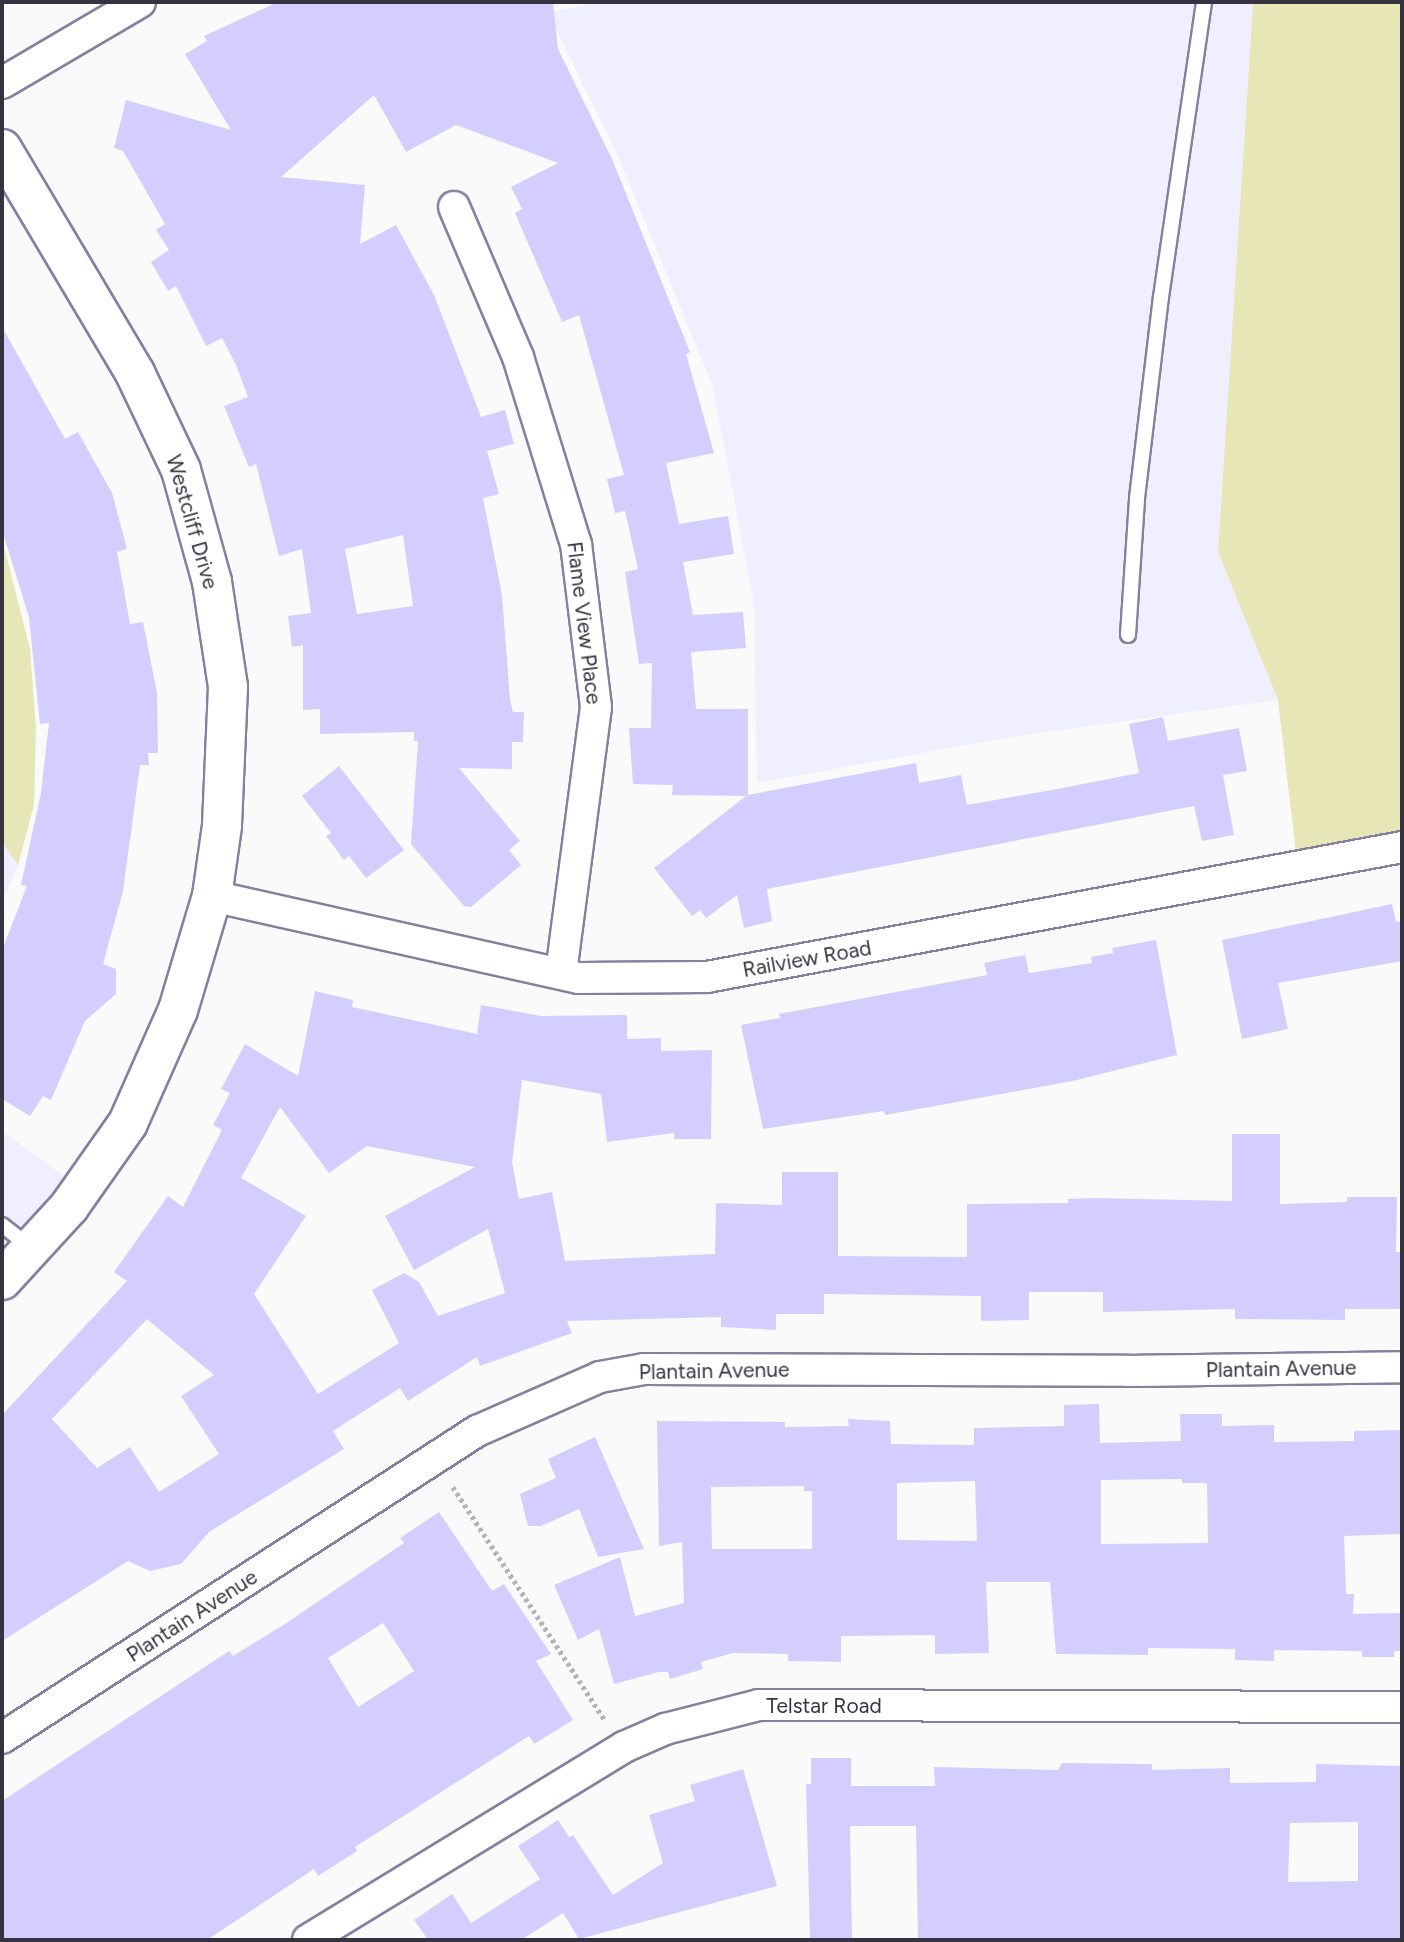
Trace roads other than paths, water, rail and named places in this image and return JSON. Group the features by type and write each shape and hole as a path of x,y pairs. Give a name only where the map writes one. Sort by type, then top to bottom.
{"street":[{"path":"2,83 140,2"},
{"name":"Westcliff Drive","path":"2,149 135,373 181,470 212,582 228,687 222,826 212,896 178,1010 128,1123 69,1207 17,1236 2,1280"},
{"name":"Flame View Place","path":"454,207 518,357 576,544 596,707 561,974"},
{"name":"Railview Road","path":"212,896 579,978 707,977 1402,847"},
{"name":"Plantain Avenue","path":"2,1738 477,1431 600,1377 644,1369 1129,1371 1402,1367"},
{"name":"Telstar Road","path":"308,1940 624,1747 665,1729 759,1705 1402,1707"}],"lane":[{"path":"1128,635 1130,572 1156,337 1204,2"}]}
